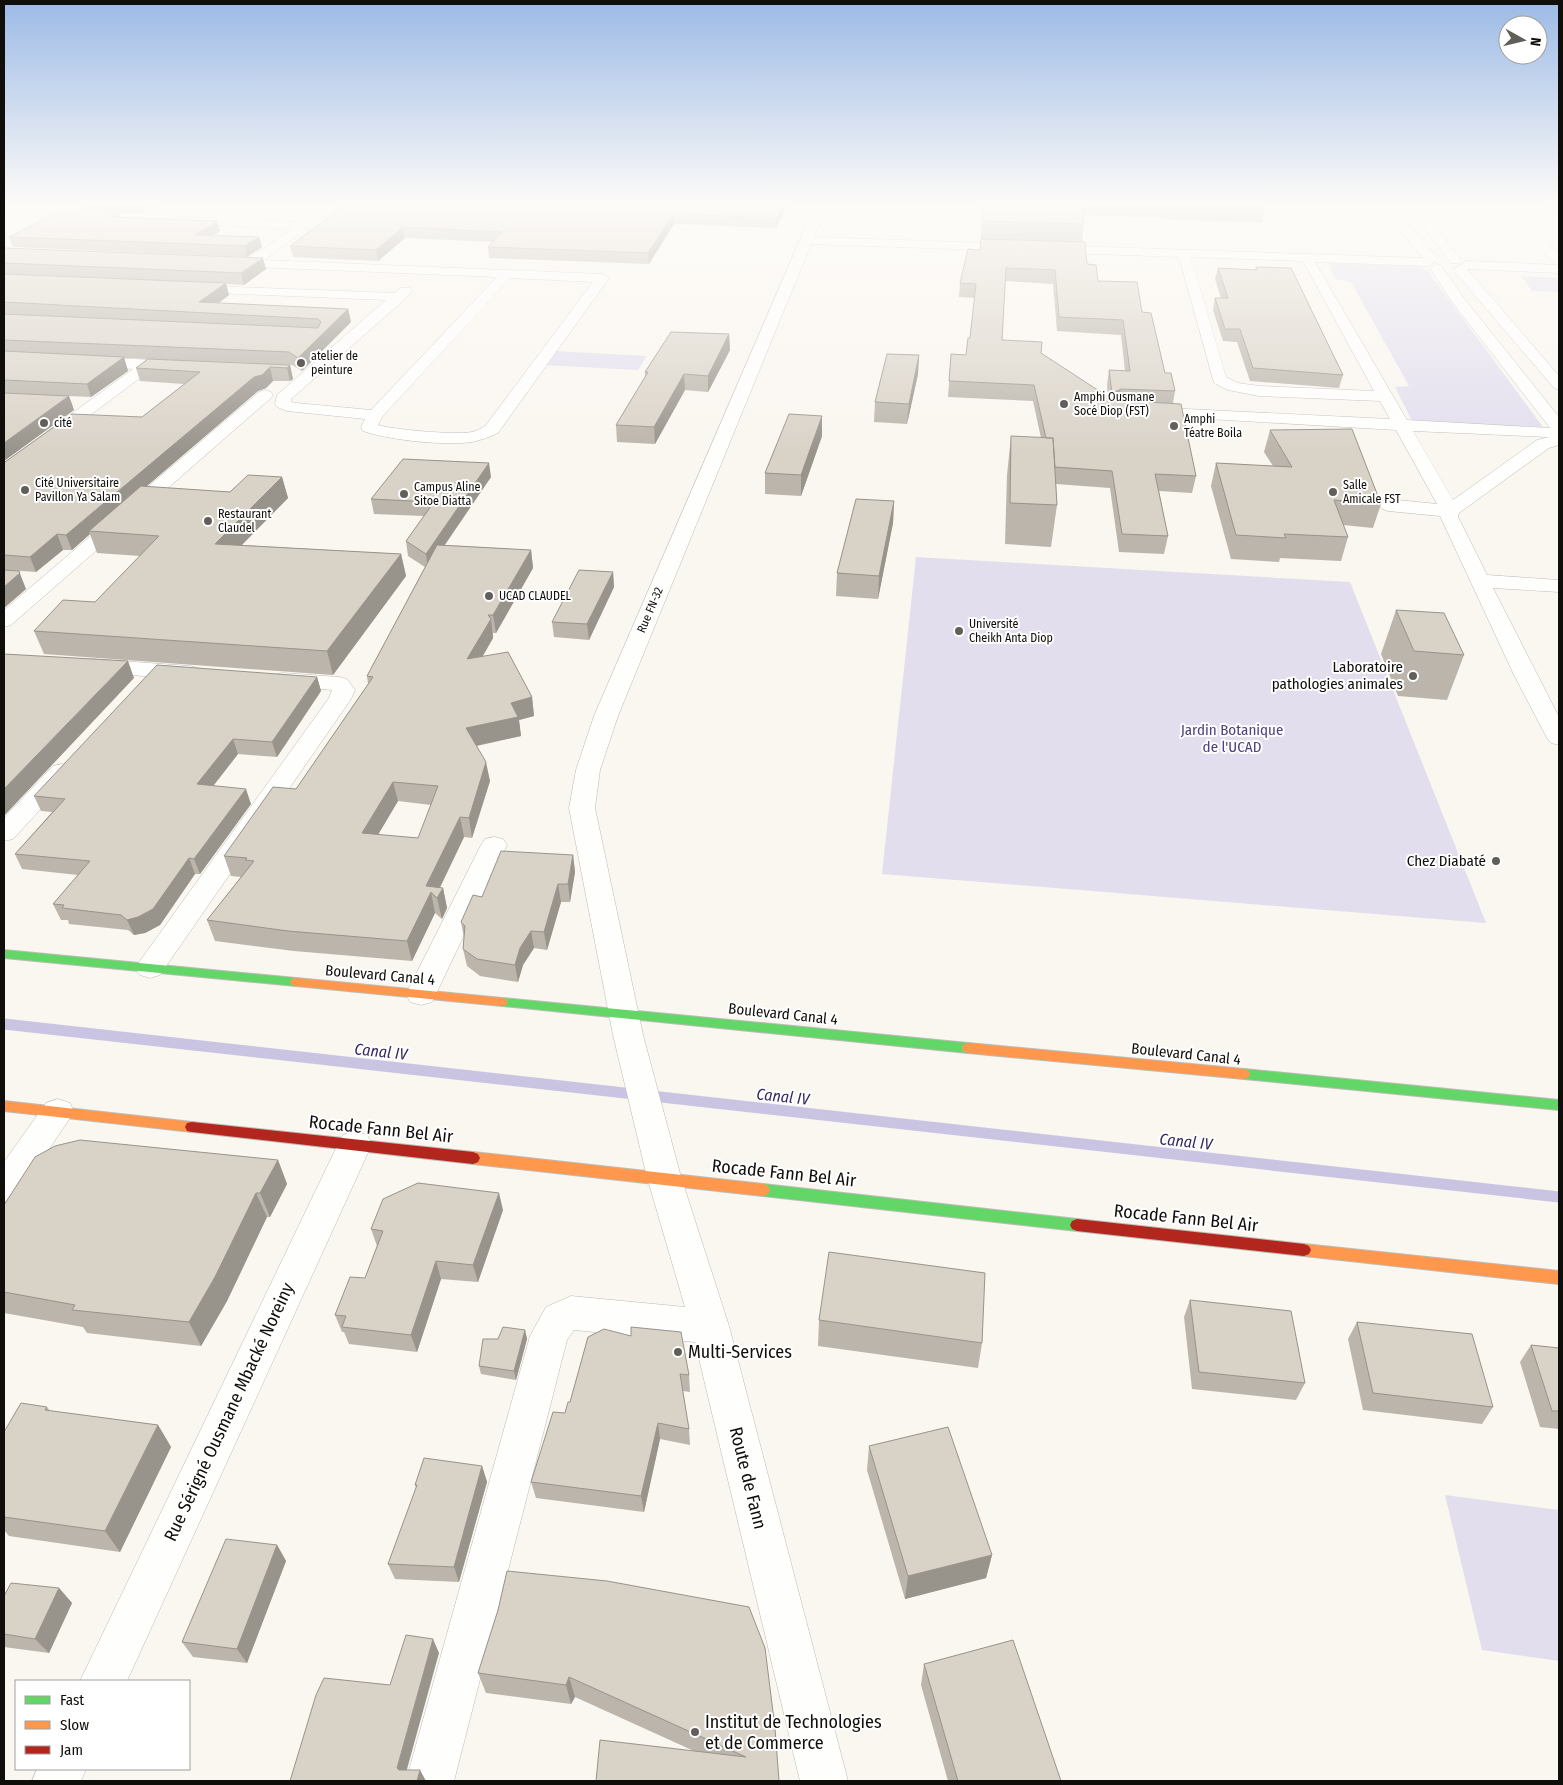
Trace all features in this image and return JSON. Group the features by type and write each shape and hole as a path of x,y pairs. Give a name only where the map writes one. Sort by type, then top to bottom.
{"main road":[{"name":"Boulevard Canal 4","path":"4,954 421,994 625,1024 1559,1105"},
{"name":"Rocade Fann Bel Air","path":"4,1106 355,1144 661,1162 1559,1278"}],"street":[{"path":"252,290 257,286"},
{"path":"375,415 293,408 283,404 283,398 411,286"},
{"path":"495,286 375,415 369,427 374,431 389,433 471,436 492,429 596,286"},
{"name":"Rue FN-32","path":"661,1162 625,1024 582,808 588,770 606,716 787,286"},
{"path":"1193,286 1219,380 1234,387 1259,391 1385,396"},
{"path":"1323,286 1450,511 1452,526 1525,675 1559,738"},
{"path":"1448,286 1559,430"},
{"path":"1478,286 1559,385"},
{"path":"175,287 399,297"},
{"path":"72,361 194,367"},
{"path":"4,471 148,365"},
{"path":"4,621 264,395"},
{"path":"68,402 96,404"},
{"path":"1128,411 1401,425 1559,430"},
{"path":"1388,505 1450,511 1543,444 1559,440"},
{"path":"4,450 30,452"},
{"path":"22,579 50,581"},
{"path":"1479,581 1559,586"},
{"path":"70,665 213,675"},
{"path":"135,692 155,671"},
{"path":"150,968 340,699 344,690 339,684 262,678"},
{"path":"4,833 76,755"},
{"path":"421,994 494,845"},
{"path":"4,1188 58,1112"},
{"name":"Rue Sérigné Ousmane Mbacké Noreiny","path":"103,1680 355,1144"},
{"name":"Route de Fann","path":"661,1162 710,1326 824,1781"},
{"path":"430,1781 549,1336 559,1319 571,1313 710,1326"}],"green space":[{"path":"1353,286 1439,286 1543,427 1412,421 1395,387 1409,386"},
{"path":"1529,286 1559,286 1559,292 1532,291"},
{"path":"555,351 647,356 638,370 544,365"},
{"name":"Jardin Botanique de l'UCAD","path":"916,557 1350,582 1486,923 882,874"},
{"path":"1445,1495 1559,1510 1559,1661 1482,1650"}],"building":[{"path":"4,286 221,286 199,302 348,309 298,358 289,352 4,340 4,314 318,328 321,322 318,319 4,302"},
{"path":"976,286 1005,286 1002,340 1042,342 1041,353 1113,400 1181,404 1196,476 1155,474 1168,536 1122,534 1112,471 1055,467 1053,438 1046,438 1034,385 949,381 951,354 966,355 968,338 970,338"},
{"path":"1056,286 1138,286 1142,312 1151,313 1165,373 1171,373 1175,391 1121,389 1112,393 1109,370 1130,371 1123,320 1059,317"},
{"path":"1224,286 1300,286 1343,375 1253,368 1240,329 1225,329 1215,298 1228,298"},
{"path":"671,332 729,334 708,376 684,374 654,427 616,425 648,372 645,372"},
{"path":"4,351 124,357 87,384 4,380"},
{"path":"887,354 919,355 909,404 875,402"},
{"path":"148,359 290,365 287,368 270,367 262,375 254,377 66,535 57,534 30,557 4,555 4,462 72,414 142,417 200,372 136,368"},
{"path":"4,393 69,396 4,443"},
{"path":"789,414 822,416 801,475 765,473"},
{"path":"1352,429 1381,504 1334,500 1348,537 1284,534 1286,538 1236,535 1216,463 1292,467 1270,430"},
{"path":"1011,436 1053,438 1057,505 1010,503"},
{"path":"403,459 489,463 426,554 406,541 434,502 371,499"},
{"path":"248,475 282,477 215,544 401,554 327,651 34,631 63,600 95,602 159,536 89,531 141,486 230,492"},
{"path":"856,499 894,501 879,576 837,573"},
{"path":"437,545 531,550 493,615 488,615 491,619 467,659 508,652 532,697 511,703 518,717 466,728 486,762 469,818 460,817 426,886 443,888 437,898 431,892 407,941 288,931 207,920 254,861 245,860 247,858 224,856 273,787 296,789 373,677 367,676","holes":["393,782 438,786 418,838 362,833"]},
{"path":"4,570 19,571 20,573 4,587"},
{"path":"579,570 613,572 587,624 552,622"},
{"path":"1396,610 1444,613 1464,655 1414,651"},
{"path":"4,654 128,661 4,789"},
{"path":"157,665 317,677 272,742 233,739 197,784 246,789 194,859 189,858 153,909 138,917 127,920 121,915 62,908 64,905 53,904 90,861 15,854 65,799 34,796"},
{"path":"501,851 573,855 568,884 558,884 544,932 531,931 520,948 515,965 477,959 463,949 465,926 461,922 473,895 482,897"},
{"path":"80,1140 278,1160 260,1193 256,1193 215,1277 189,1322 72,1310 75,1305 4,1292 4,1205 35,1157 55,1146"},
{"path":"418,1183 499,1193 473,1265 436,1261 411,1335 342,1327 346,1316 335,1315 350,1277 365,1278 383,1231 371,1229 383,1199"},
{"path":"829,1252 985,1273 982,1343 819,1320"},
{"path":"1190,1300 1291,1311 1305,1383 1199,1372"},
{"path":"1357,1322 1472,1334 1493,1407 1373,1393"},
{"path":"503,1327 525,1330 514,1371 479,1366 483,1339 498,1339"},
{"path":"631,1327 681,1332 689,1375 680,1374 689,1429 658,1423 641,1496 531,1482 553,1412 565,1413 568,1402 570,1402 588,1337 604,1329 631,1336"},
{"path":"1531,1345 1559,1348 1559,1411 1552,1411"},
{"path":"21,1403 47,1407 45,1410 158,1425 105,1531 4,1517 4,1432"},
{"path":"948,1427 992,1555 908,1576 869,1446"},
{"path":"424,1458 482,1466 454,1567 388,1564 417,1485 415,1485"},
{"path":"226,1539 277,1545 237,1649 182,1642"},
{"path":"507,1571 607,1581 749,1607 765,1648 775,1728 779,1781 596,1781 600,1740 746,1757 569,1677 566,1685 478,1673 498,1610"},
{"path":"11,1583 59,1588 35,1639 4,1634 4,1596"},
{"path":"406,1635 433,1639 397,1768 399,1770 420,1770 417,1781 290,1781 316,1695 324,1678 390,1685"},
{"path":"1013,1640 1061,1781 958,1781 924,1664"}],"waterway":[{"name":"Canal IV","path":"4,1024 1559,1197"}],"traffic: fast":[{"path":"4,954 296,982"},
{"path":"502,1002 968,1048"},
{"path":"1244,1074 1559,1105"},
{"path":"763,1190 1077,1225"}],"traffic: slow":[{"path":"296,982 502,1002"},
{"path":"968,1048 1244,1074"},
{"path":"4,1106 192,1127"},
{"path":"473,1158 763,1190"},
{"path":"1304,1250 1559,1278"}],"traffic: jam":[{"path":"192,1127 473,1158"},
{"path":"1077,1225 1304,1250"}],"place":[{"name":"atelier de peinture","path":"301,363"},
{"name":"Amphi Ousmane Socé Diop (FST)","path":"1064,404"},
{"name":"cité","path":"44,423"},
{"name":"Amphi Téatre Boila","path":"1174,426"},
{"name":"Cité Universitaire Pavillon Ya Salam","path":"25,490"},
{"name":"Salle Amicale FST","path":"1333,492"},
{"name":"Campus Aline Sitoe Diatta","path":"404,494"},
{"name":"Restaurant Claudel","path":"208,521"},
{"name":"UCAD CLAUDEL","path":"489,596"},
{"name":"Université Cheikh Anta Diop","path":"959,631"},
{"name":"Laboratoire pathologies animales","path":"1413,676"},
{"name":"Chez Diabaté","path":"1496,861"},
{"name":"Multi-Services","path":"678,1352"},
{"name":"Institut de Technologies et de Commerce","path":"695,1732"}]}
